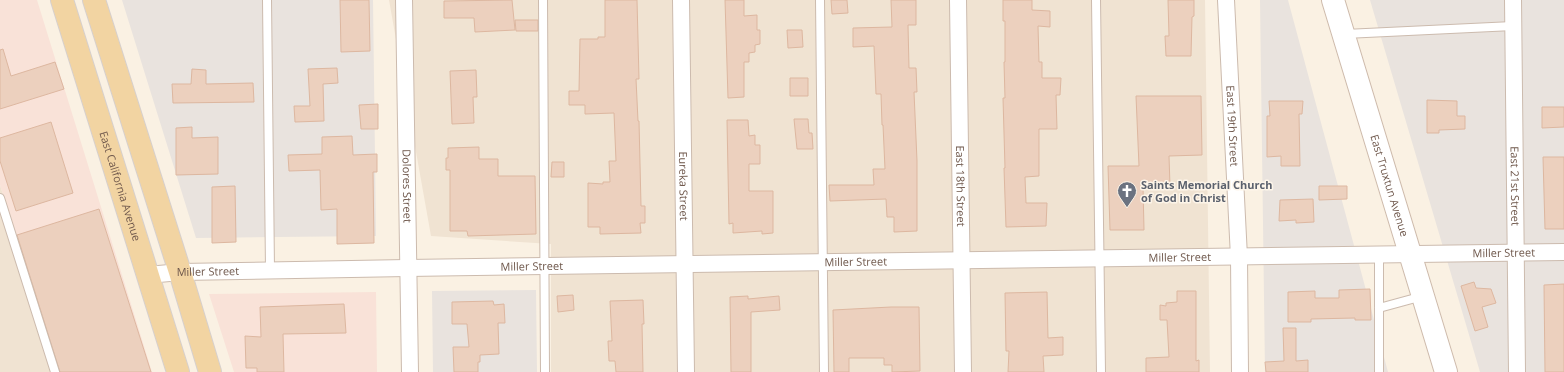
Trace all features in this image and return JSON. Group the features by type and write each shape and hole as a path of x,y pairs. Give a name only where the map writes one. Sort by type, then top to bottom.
{"main road":[{"name":"East California Avenue","path":"62,0 178,372"},
{"path":"94,0 210,372"},
{"name":"East Truxtun Avenue","path":"1334,0 1446,372"}],"street":[{"name":"Dolores Street","path":"404,0 407,268 410,372"},
{"name":"Eureka Street","path":"681,0 686,372"},
{"name":"East 18th Street","path":"958,0 963,372"},
{"name":"East 19th Street","path":"1226,0 1239,257 1240,372"},
{"name":"East 21st Street","path":"1513,0 1517,372"},
{"name":"Miller Street","path":"148,275 180,272 270,270 1379,256 1564,252"}],"lane":[{"path":"267,0 270,270"},
{"path":"543,0 545,372"},
{"path":"820,0 824,372"},
{"path":"1096,0 1101,372"},
{"path":"1344,34 1513,26"},
{"path":"0,198 55,372"},
{"path":"1379,256 1379,372"},
{"path":"1379,308 1423,296"}],"shaded area":[{"path":"0,0 37,0 152,372 58,372 0,185"},
{"path":"122,0 373,0 376,236 196,238"},
{"path":"389,0 1205,0 1210,372 551,372 551,244 431,236"},
{"path":"1260,0 1288,0 1388,372 1265,372"},
{"path":"1370,0 1564,0 1564,372 1480,372"},
{"path":"0,185 58,372 0,372"},
{"path":"536,290 537,372 433,372 432,291"},
{"path":"376,292 377,372 234,372 209,294"}],"building":[{"path":"340,0 369,0 370,51 341,52"},
{"path":"512,0 515,30 475,32 474,18 444,18 444,1"},
{"path":"605,0 637,0 639,79 636,79 639,121 641,206 645,206 645,223 640,223 641,233 600,234 600,227 588,227 588,183 603,184 603,182 610,182 609,161 616,161 614,113 585,114 585,105 569,105 569,91 579,91 580,39 598,39 598,37 605,37"},
{"path":"725,0 744,0 744,16 757,15 757,30 760,30 760,44 755,45 755,52 749,53 749,62 744,62 744,97 728,98"},
{"path":"831,0 847,0 848,13 832,14"},
{"path":"891,0 916,0 916,25 908,25 909,68 916,68 917,92 914,92 917,161 917,231 894,232 894,217 887,217 886,199 830,201 829,185 874,185 873,169 885,169 881,94 876,94 874,46 853,47 853,28 892,27"},
{"path":"1003,0 1032,0 1032,10 1050,11 1050,27 1038,26 1039,62 1042,62 1042,78 1061,78 1060,95 1056,95 1057,129 1039,129 1039,176 1025,177 1026,203 1047,203 1046,226 1006,227 1003,98 1005,98 1005,21 1003,21"},
{"path":"1168,0 1194,0 1191,56 1166,56 1165,36 1169,36"},
{"path":"515,20 538,20 538,31 516,31"},
{"path":"787,30 802,30 803,47 788,48"},
{"path":"3,49 11,76 55,62 64,89 0,109 0,50"},
{"path":"337,68 338,83 323,84 324,121 295,122 294,106 310,106 308,69"},
{"path":"192,69 206,70 206,84 253,83 254,102 173,103 172,84 191,84"},
{"path":"476,70 477,97 473,97 474,123 452,124 450,71"},
{"path":"790,78 808,78 808,96 790,96"},
{"path":"1136,96 1201,96 1202,155 1169,156 1170,186 1143,187 1144,230 1110,230 1108,166 1139,166"},
{"path":"1427,100 1457,101 1457,116 1465,116 1465,129 1439,130 1439,133 1427,133"},
{"path":"1269,101 1303,101 1302,114 1299,114 1300,166 1281,166 1281,156 1267,157 1267,116 1270,116"},
{"path":"378,104 378,129 361,129 359,105"},
{"path":"1542,107 1564,107 1564,127 1542,128"},
{"path":"794,119 808,119 809,133 812,133 813,149 797,149"},
{"path":"727,120 748,120 749,136 755,135 755,145 760,145 760,164 749,164 749,191 773,191 773,233 762,234 762,231 733,233 733,223 729,224"},
{"path":"51,122 73,193 16,211 0,161 0,138"},
{"path":"192,127 192,138 218,137 218,174 176,175 176,128"},
{"path":"352,136 353,155 377,154 377,172 373,172 374,243 337,244 337,209 321,210 320,170 289,171 288,155 322,154 322,137"},
{"path":"479,147 479,159 498,159 498,176 535,176 536,234 468,236 467,231 450,231 450,170 446,170 448,148"},
{"path":"1543,157 1564,157 1564,229 1545,229"},
{"path":"552,162 564,162 564,177 551,177"},
{"path":"235,186 236,242 212,243 212,187"},
{"path":"1319,186 1347,186 1347,199 1319,200"},
{"path":"1313,199 1314,222 1296,223 1296,220 1279,221 1280,200"},
{"path":"99,209 151,372 60,372 17,235"},
{"path":"1474,282 1476,288 1491,289 1496,303 1482,307 1488,327 1475,331 1461,286"},
{"path":"1564,284 1564,372 1545,372 1544,285"},
{"path":"1370,289 1371,320 1355,320 1355,318 1311,319 1311,322 1288,322 1288,292 1315,291 1315,298 1339,298 1339,290"},
{"path":"1177,291 1196,291 1196,361 1199,360 1199,372 1146,372 1146,358 1169,357 1167,320 1160,320 1160,305 1166,306 1166,303 1177,302"},
{"path":"1047,292 1048,338 1063,337 1063,355 1043,356 1044,372 1008,372 1009,351 1006,351 1005,293"},
{"path":"573,295 574,310 558,312 557,296"},
{"path":"748,296 748,299 779,296 780,310 751,312 751,372 731,372 730,297"},
{"path":"643,300 643,372 616,372 615,361 609,361 608,341 612,341 610,301"},
{"path":"493,301 494,305 504,304 505,323 498,323 499,354 480,355 478,372 454,372 453,347 469,347 467,324 452,324 452,302"},
{"path":"344,304 346,333 283,334 284,372 257,372 257,368 246,368 245,336 261,337 260,307"},
{"path":"919,307 920,371 892,372 892,365 884,365 884,358 849,358 849,372 834,372 833,310"},
{"path":"1283,328 1296,328 1296,361 1308,360 1308,372 1266,372 1265,362 1284,361"}],"place":[{"name":"Saints Memorial Church of God in Christ","path":"1127,208"}]}
